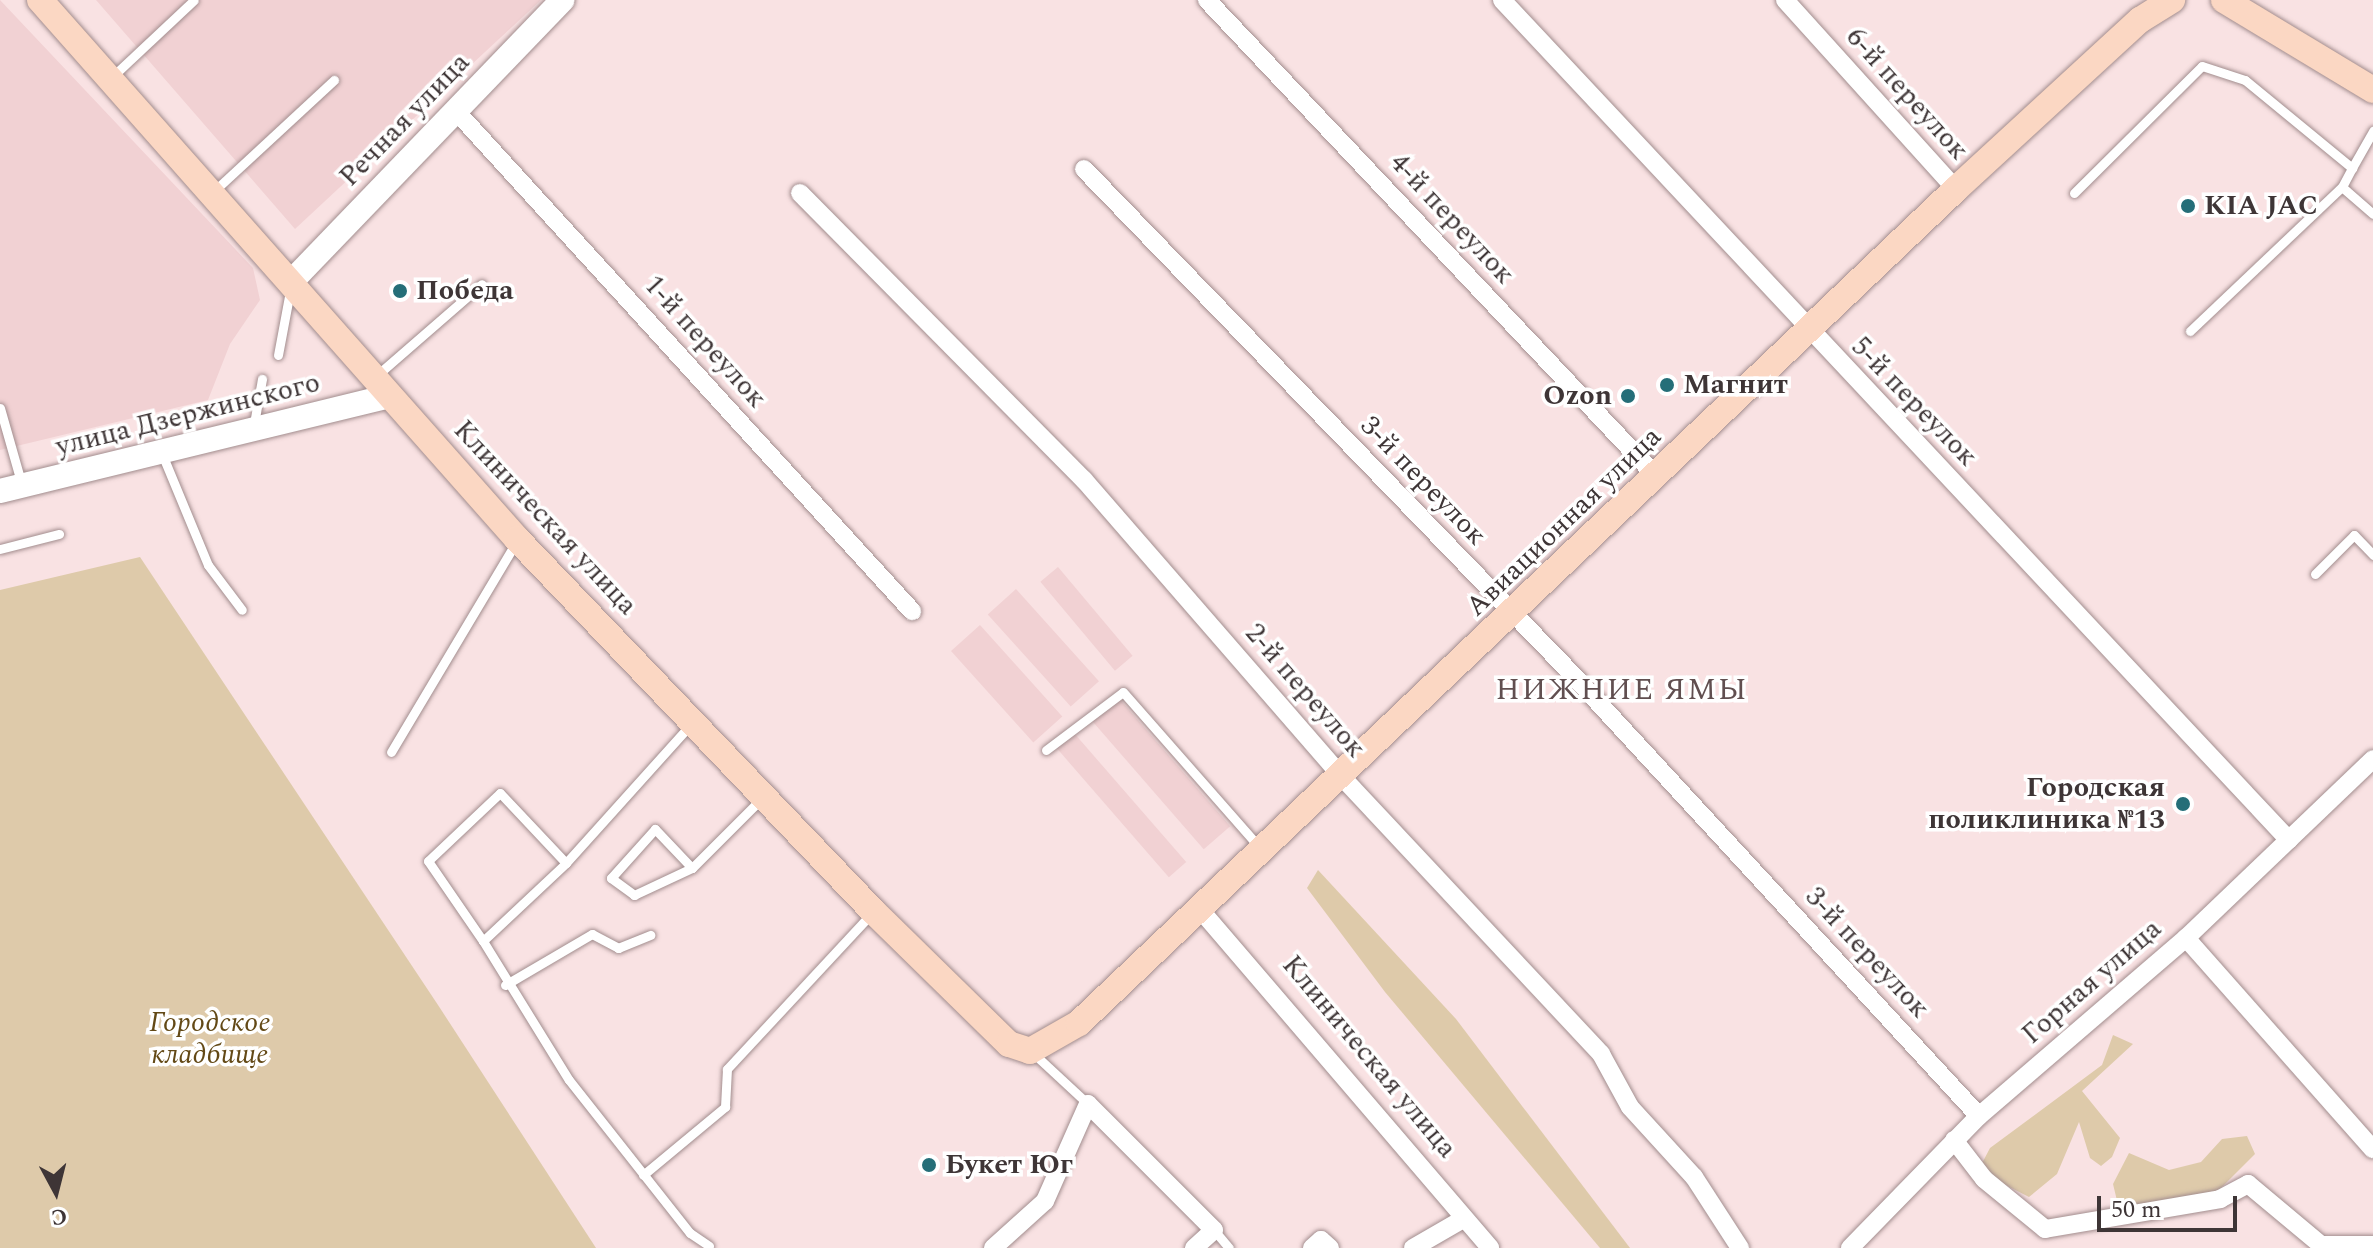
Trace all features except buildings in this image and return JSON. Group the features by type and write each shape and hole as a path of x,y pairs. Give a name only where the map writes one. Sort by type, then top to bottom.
{"main road":[{"name":"Клиническая улица","path":"40,0 292,281 517,539 873,911 1009,1044 1030,1051"},
{"name":"Авиационная улица","path":"1030,1051 1079,1023 1260,848 1514,617 1656,476 1956,189 2140,20 2172,0"},
{"path":"2224,0 2373,90"}],"street":[{"name":"Речная улица","path":"292,281 562,0"},
{"name":"4-й переулок","path":"1207,0 1656,476"},
{"name":"5-й переулок","path":"1502,0 1807,331 2289,840"},
{"name":"6-й переулок","path":"1785,0 1956,189"},
{"name":"1-й переулок","path":"456,111 912,611"},
{"name":"3-й переулок","path":"1084,169 1514,617 1979,1116"},
{"name":"2-й переулок","path":"800,193 1084,480 1341,776 1601,1054 1630,1107 1694,1177 1740,1248"},
{"name":"улица Дзержинского","path":"11,488 253,432 382,387"},
{"name":"Горная улица","path":"1850,1248 1979,1116 2186,938 2373,759"},
{"name":"Клиническая улица","path":"1198,907 1490,1248"},
{"path":"2186,938 2373,1149"},
{"path":"993,1248 1045,1201 1088,1104 1214,1230 1194,1248"},
{"path":"1954,1140 1984,1179 2045,1229 2220,1199 2248,1184 2321,1245 2373,1245"},
{"path":"1413,1248 1463,1219"},
{"path":"1312,1248 1321,1240 1330,1248"}],"lane":[{"path":"110,79 194,0"},
{"path":"2074,193 2202,66 2245,80 2352,168"},
{"path":"212,193 334,80"},
{"path":"2190,331 2342,187 2373,131"},
{"path":"2342,187 2373,214"},
{"path":"278,355 292,281"},
{"path":"382,387 482,284"},
{"path":"253,432 262,379"},
{"path":"0,408 11,488"},
{"path":"161,453 208,565 242,610"},
{"path":"0,549 59,534"},
{"path":"2315,574 2354,535 2373,555"},
{"path":"391,752 517,539"},
{"path":"1046,750 1123,692 1260,848"},
{"path":"483,941 566,863 693,722"},
{"path":"566,863 500,793 428,861 483,941 505,985 643,1175 709,1246"},
{"path":"692,868 655,829 611,878 634,895 692,868 764,796"},
{"path":"643,1175 725,1107 727,1069 873,911"},
{"path":"505,985 592,934 618,948 651,935"},
{"path":"1030,1051 1088,1104"},
{"path":"1214,1230 1229,1248"}],"shaded area":[{"path":"0,0 253,268 260,300 230,344 208,400 0,450"},
{"path":"96,0 541,0 295,229"},
{"path":"1058,567 1133,656 1115,671 1040,582"},
{"path":"1016,589 1099,681 1071,707 988,614"},
{"path":"980,625 1062,716 1033,743 951,651"},
{"path":"1116,695 1230,826 1204,849 1090,718"},
{"path":"1074,733 1186,862 1169,877 1057,748"}],"green space":[{"name":"Городское кладбище","path":"140,557 596,1248 0,1248 0,590"},
{"path":"1318,870 1456,1019 1630,1248 1600,1248 1385,992 1307,888"},
{"path":"2113,1035 2133,1044 2082,1091 2120,1138 2112,1157 2101,1166 2090,1158 2079,1122 2057,1174 2029,1197 1978,1171 1990,1148 2102,1065"},
{"path":"2247,1136 2255,1154 2215,1194 2119,1209 2113,1184 2129,1153 2169,1170 2201,1162 2222,1139"}],"place":[{"name":"KIA JAC","path":"2188,206"},
{"name":"Победа","path":"400,291"},
{"name":"Магнит","path":"1667,385"},
{"name":"Ozon","path":"1628,396"},
{"name":"Городская поликлиника №13","path":"2183,804"},
{"name":"Букет Юг","path":"929,1165"}],"district":[{"name":"НИЖНИЕ ЯМЫ","path":"1622,690"}]}
